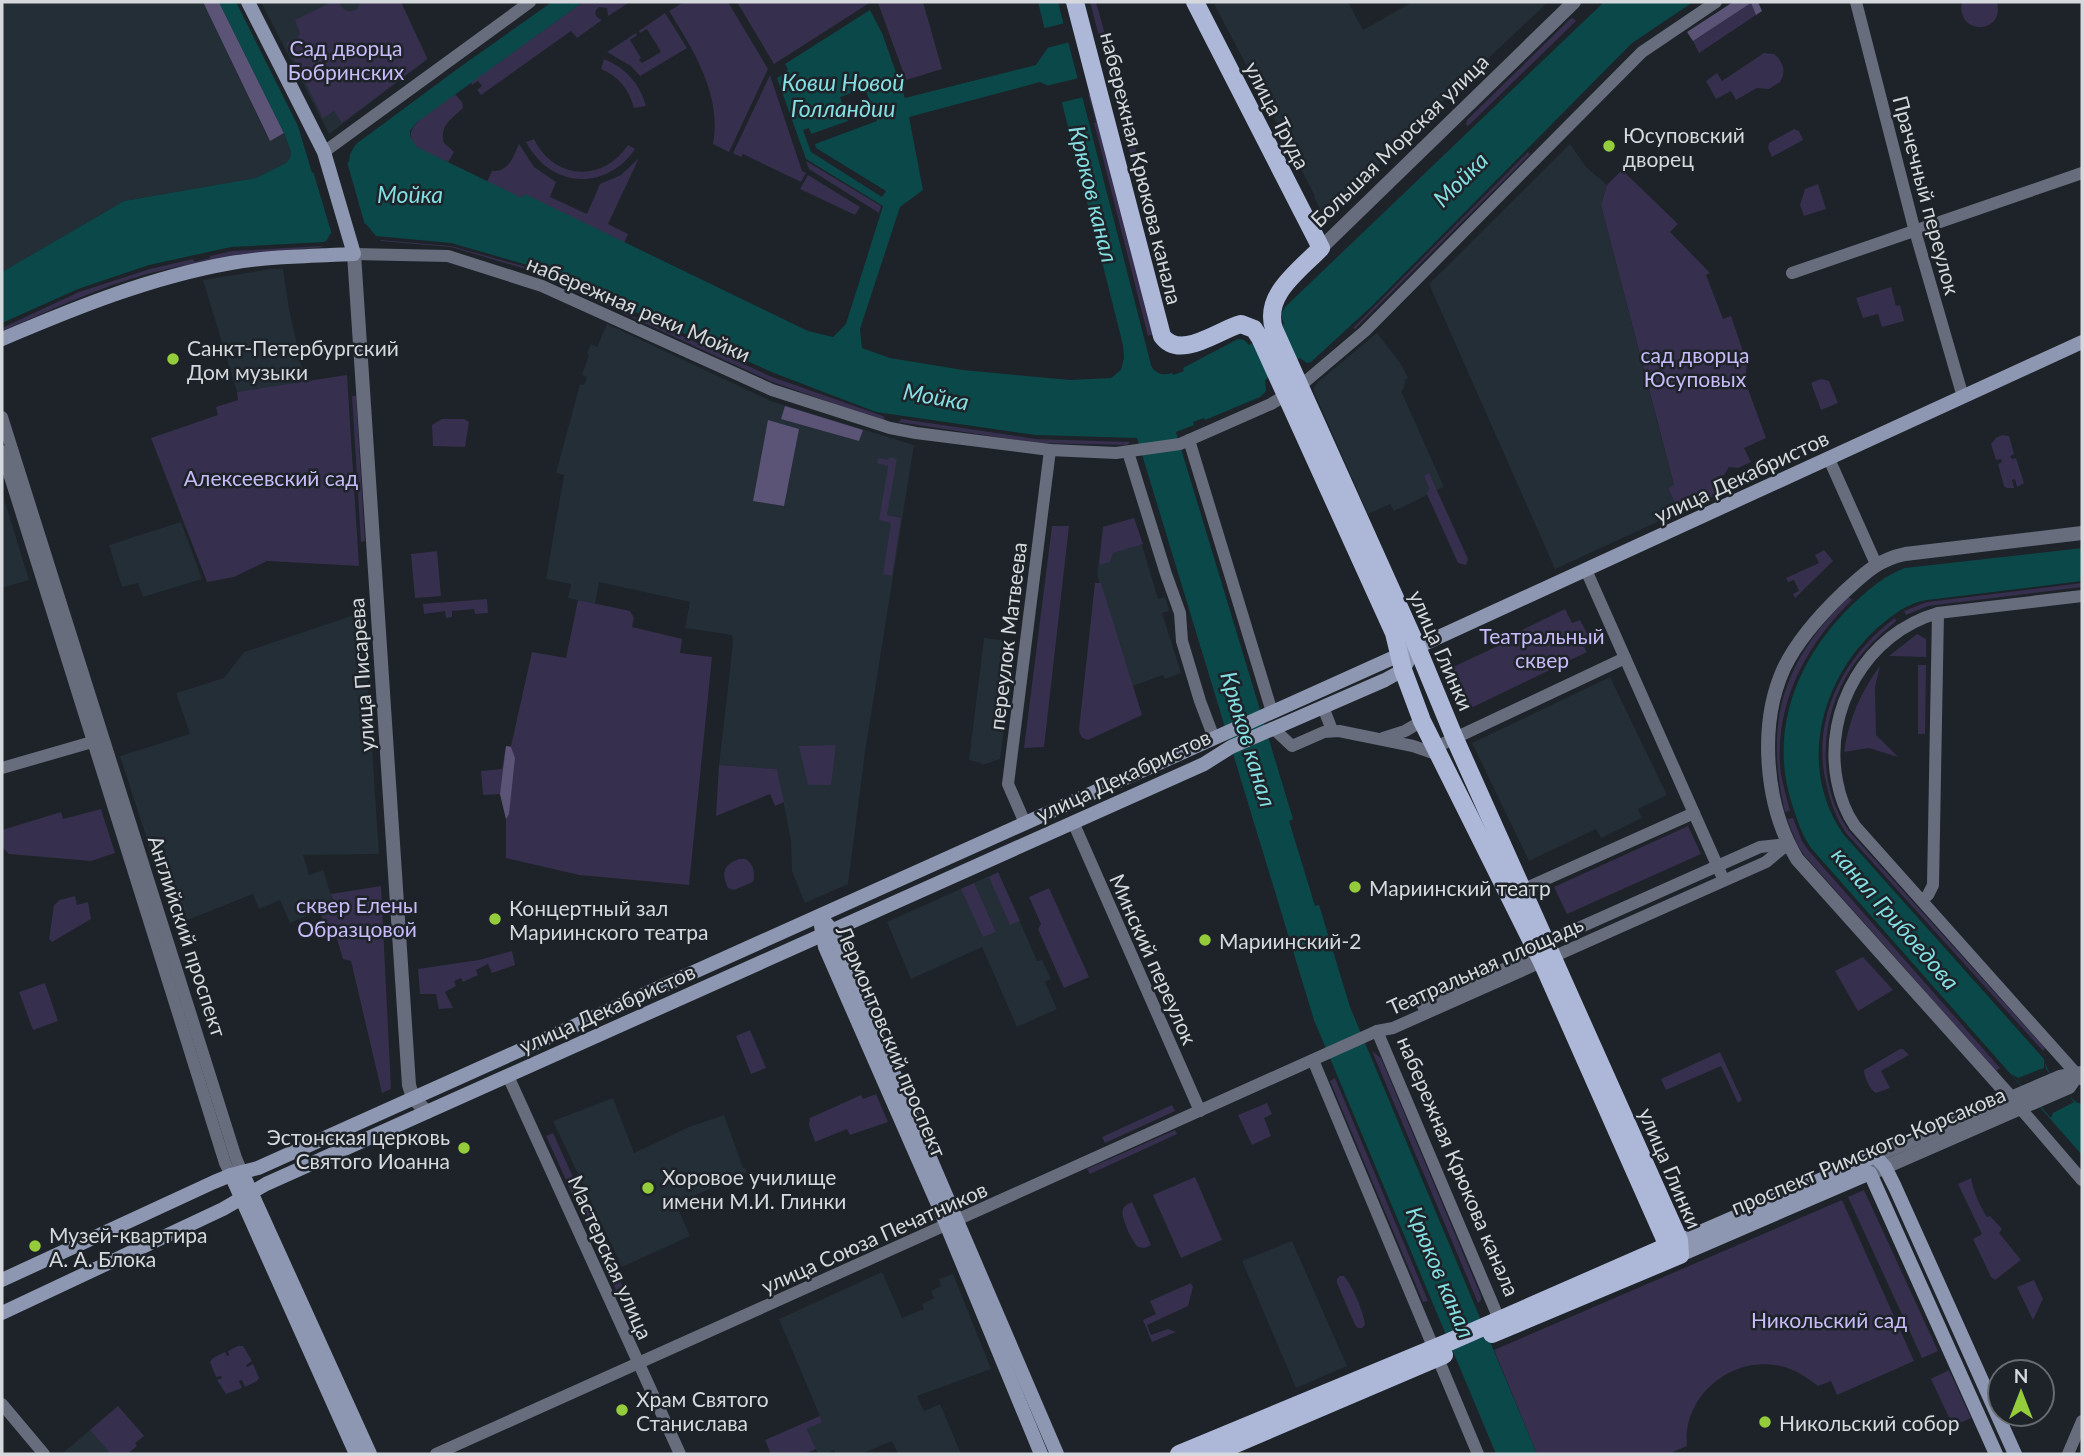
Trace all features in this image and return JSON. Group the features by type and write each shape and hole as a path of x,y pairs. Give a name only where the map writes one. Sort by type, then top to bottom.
{"main road":[{"name":"улица Писарева","path":"248,2 324,152 354,254"},
{"name":"набережная Крюкова канала","path":"1075,2 1162,336 1169,344 1178,347 1187,346 1241,324 1254,329 1268,329"},
{"name":"улица Труда","path":"1195,2 1321,248"},
{"name":"Большая Морская улица","path":"1268,329 1274,299 1321,248"},
{"name":"набережная реки Мойки","path":"2,339 80,306 216,266 270,259 354,254"},
{"name":"улица Глинки","path":"1268,329 1283,370 1417,648 1516,892 1676,1247"},
{"name":"улица Декабристов","path":"1417,648 2082,342"},
{"name":"улица Глинки","path":"1293,391 1394,633 1401,662 1422,721 1516,892"},
{"path":"1224,739 1270,730 1385,680 1417,648"},
{"path":"1224,739 1267,714 1401,662"},
{"name":"улица Декабристов","path":"2,1280 236,1174 258,1168 1025,823 1224,739"},
{"name":"улица Декабристов","path":"2,1313 247,1196 266,1184 1204,764 1224,739"},
{"name":"Лермонтовский проспект","path":"820,915 827,933 825,947 1057,1454"},
{"path":"1880,1162 2015,1454"},
{"name":"проспект Римского-Корсакова","path":"1443,1350 1490,1327 1880,1162"},
{"path":"1870,1173 1996,1454"},
{"name":"проспект Римского-Корсакова","path":"1676,1247 1870,1173"},
{"name":"Английский проспект","path":"236,1174 370,1454"},
{"name":"Английский проспект","path":"247,1196 356,1454"},
{"name":"Лермонтовский проспект","path":"952,1223 1041,1454"},
{"path":"1179,1454 1443,1350"},
{"path":"1212,1454 1443,1350"}],"street":[{"path":"324,152 530,2"},
{"name":"Большая Морская улица","path":"1321,248 1574,2"},
{"path":"1267,714 1184,442 1267,406 1293,391 1365,331 1642,52 1716,2"},
{"name":"Прачечный переулок","path":"1856,2 1915,231 1963,397"},
{"path":"1791,273 2082,173"},
{"name":"набережная реки Мойки","path":"354,254 448,257 542,286 772,390 876,425 916,433 1050,450 1134,451 1184,442"},
{"name":"улица Писарева","path":"354,254 409,1084 413,1098"},
{"name":"Английский проспект","path":"2,417 220,1149 236,1174"},
{"name":"переулок Матвеева","path":"1025,823 1008,784 1050,450"},
{"name":"Английский проспект","path":"2,451 98,740"},
{"path":"1134,451 1166,574 1180,613 1182,641 1200,701 1224,739"},
{"path":"1829,459 1876,564"},
{"path":"2082,533 1905,554 1876,564 1813,623 1785,668 1772,711 1768,762 1773,792 1789,843 1797,859 2023,1101 2082,1180"},
{"path":"1586,570 1724,880"},
{"path":"2081,1076 1850,819 1839,789 1834,748 1841,709 1849,687 1880,645 1908,625 1938,613 2082,596"},
{"path":"1922,900 1933,885 1938,613"},
{"path":"1270,730 1292,746 1332,730 1438,751 1455,739 1625,658"},
{"path":"1323,707 1332,730"},
{"path":"1379,739 1405,731 1422,721"},
{"path":"2,768 98,740"},
{"path":"1516,892 1694,813"},
{"name":"Минский переулок","path":"1073,822 1200,1111"},
{"name":"Театральная площадь","path":"1377,1031 1393,1028 1717,866 1760,847 1789,843"},
{"name":"Театральная площадь","path":"1545,954 1766,862 1789,843"},
{"name":"улица Союза Печатников","path":"436,1454 1377,1031"},
{"name":"набережная Крюкова канала","path":"1377,1031 1490,1327"},
{"path":"1313,1060 1443,1350 1479,1454"},
{"name":"Мастерская улица","path":"508,1076 680,1454"},
{"name":"проспект Римского-Корсакова","path":"1870,1173 1880,1162 2081,1076"},
{"path":"413,1098 427,1112"},
{"path":"2,1404 44,1454"},
{"path":"2068,1454 2082,1422"}],"shaded area":[{"path":"2,2 203,2 269,140 284,133 291,152 290,158 286,163 256,178 124,201 2,272"},
{"path":"203,2 219,2 284,133 270,141"},
{"name":"Сад дворца Бобринских","path":"261,2 401,2 428,59 329,134"},
{"path":"1213,2 1348,2 1363,30 1412,2 1548,2 1324,217"},
{"path":"1733,2 1758,2 1762,11 1756,15 1751,3 1693,41 1687,32"},
{"path":"1570,144 1586,167 1607,185 1601,205 1674,486 1668,488 1679,512 1555,569 1429,284"},
{"path":"283,269 305,382 237,392 203,280"},
{"path":"607,324 771,401 914,445 865,752 848,884 805,903 792,871 791,841 777,769 719,765 732,635 685,628 690,602 599,582 595,604 568,598 571,584 546,579 564,475 556,473 580,384 584,385 587,377 582,375 589,355 587,354 591,344 597,347"},
{"path":"1377,333 1401,364 1408,378 1401,391 1444,487 1394,511 1390,504 1368,514 1314,388"},
{"path":"785,406 863,430 859,441 781,419"},
{"path":"768,420 799,429 784,506 753,501"},
{"path":"2,492 29,580 2,588"},
{"path":"1134,518 1158,599 1165,597 1169,611 1162,613 1181,673 1165,679 1163,675 1133,686 1097,575 1103,527"},
{"path":"181,522 202,579 143,597 138,583 122,587 109,545"},
{"path":"363,612 379,854 303,855 309,875 323,870 334,904 290,923 280,900 259,909 253,894 175,925 120,756 190,734 176,693 224,678 244,652"},
{"path":"984,638 1015,642 1000,759 982,765 969,760"},
{"path":"1610,677 1667,795 1638,809 1642,818 1601,838 1596,829 1529,861 1472,743"},
{"path":"506,746 511,747 515,758 509,814 506,819 500,794"},
{"path":"998,872 1037,961 1042,960 1051,979 1045,982 1057,1009 1017,1027 982,947 911,979 887,922"},
{"name":"Хоровое училище имени М.И. Глинки","path":"613,1098 634,1153 689,1127 724,1115 743,1168 747,1172 676,1204 690,1236 622,1267 553,1121"},
{"path":"1292,1241 1347,1366 1296,1388 1242,1261"},
{"path":"882,1272 902,1318 924,1309 922,1304 934,1298 931,1291 941,1286 939,1279 953,1274 991,1369 917,1396 924,1411 940,1404 961,1454 898,1454 892,1441 861,1454 836,1454 834,1450 818,1454 807,1428 822,1421 779,1319"},
{"path":"118,1406 144,1436 135,1443 137,1446 127,1454 62,1454"}],"green space":[{"name":"Сад дворца Бобринских","path":"332,2 339,2 344,9 351,11 357,9 360,2 401,2 427,59 342,123 334,111 323,118 286,43 300,34 295,20"},
{"path":"583,2 630,2 608,16 607,8 599,7 596,14 602,20 577,38 571,31 481,95 477,90 482,86 478,81 472,85 471,82"},
{"path":"684,2 728,2 768,69 729,152 713,144 715,126 710,91 688,42 669,11"},
{"path":"737,2 871,2 774,64"},
{"path":"923,2 942,69 906,80 878,3"},
{"path":"1090,2 1096,2 1119,84 1112,86"},
{"path":"1962,2 1997,2 1998,13 1988,26 1972,25 1962,13"},
{"path":"1751,3 1756,15 1699,53 1693,41"},
{"path":"665,13 687,48 640,76 631,66 607,52 636,33 630,40 642,63 661,52 647,29 640,33 639,31"},
{"path":"1573,18 1576,21 1468,126 1467,120"},
{"path":"1764,53 1774,54 1782,63 1784,71 1780,82 1769,89 1757,88 1736,100 1731,91 1716,99 1706,81 1717,73 1722,81"},
{"path":"604,59 631,78 646,106 634,108 622,84 601,69"},
{"path":"770,75 802,171 806,173 801,182 743,154 741,157 733,153"},
{"path":"1120,90 1144,179 1137,181 1114,92"},
{"path":"455,94 462,102 463,108 443,131 444,143 454,152 448,162 418,148 412,141 411,133 415,125 431,110"},
{"path":"1088,94 1092,96 1155,334 1148,336 1094,123 1096,122"},
{"path":"1794,129 1799,131 1803,140 1772,157 1769,143"},
{"path":"534,139 554,163 579,172 606,166 628,145 635,149 623,163 609,173 579,179 563,176 549,169 536,157 526,142"},
{"path":"519,144 534,167 556,182 550,197 587,214 600,184 621,175 639,158 608,224 628,234 624,243 524,195 523,199 487,182 492,171 503,169 510,163"},
{"path":"1528,152 1530,154 1355,329 1353,328"},
{"path":"806,161 881,206 879,213 809,169"},
{"name":"сад дворца Юсуповых","path":"1622,170 1678,224 1670,232 1710,273 1706,275 1723,319 1731,316 1747,363 1745,381 1766,438 1744,448 1751,462 1738,468 1729,467 1724,475 1711,481 1717,495 1679,512 1668,488 1674,485 1601,205 1607,185"},
{"path":"808,175 860,207 855,215 800,189"},
{"path":"1818,184 1826,209 1804,216 1800,205 1805,189"},
{"path":"381,240 451,246 530,268 601,299 642,321 643,318 772,377 883,416 886,421 770,381 529,270 451,247"},
{"path":"322,246 212,260 147,274 92,293 2,331 2,328 79,292 150,269 193,259 194,262 232,251"},
{"path":"1891,287 1896,306 1900,305 1904,321 1882,327 1878,314 1863,318 1856,298"},
{"name":"Алексеевский сад","path":"347,375 359,566 267,561 234,577 207,582 151,438 218,415 216,407 238,400 237,392"},
{"path":"1821,379 1829,381 1838,403 1821,410 1811,383"},
{"path":"352,396 356,396 365,541 361,542"},
{"path":"442,419 464,419 469,422 465,447 433,446 432,425"},
{"path":"902,419 1036,439 1130,442 1127,445 1036,443 898,422"},
{"path":"2002,435 2009,436 2014,454 2010,456 2012,459 2016,458 2024,483 2017,487 2015,479 2012,480 2014,488 2004,486 1998,464 2002,462 2001,459 1996,460 1991,444"},
{"path":"889,457 897,459 887,515 901,518 892,576 883,574 891,523 879,520 888,466 877,463 878,458 888,460"},
{"path":"1429,473 1468,559 1466,565 1458,563 1427,494 1429,488 1424,476"},
{"path":"1134,518 1143,544 1113,553 1110,562 1099,565 1103,527"},
{"path":"1052,526 1069,526 1044,747 1024,748"},
{"path":"1824,550 1833,561 1795,598 1793,594 1799,591 1794,580 1788,582 1786,578 1819,563 1815,555"},
{"path":"437,551 441,596 415,598 411,554"},
{"path":"1095,583 1101,583 1142,715 1088,740 1081,736 1079,729"},
{"path":"2082,583 2082,587 1928,606 1906,615 1904,611 1927,602"},
{"path":"1849,597 1852,600 1820,637 1807,657 1788,701 1780,749 1781,774 1790,811 1785,812 1777,750 1778,722 1784,695 1808,645"},
{"path":"487,599 488,613 475,614 474,609 452,611 452,617 446,618 445,611 424,614 423,604"},
{"path":"578,600 630,611 634,618 632,627 682,639 680,653 712,657 689,885 579,875 506,858 506,819 500,794 483,795 481,771 502,769 506,746 511,746 532,652 566,658"},
{"name":"Театральный сквер","path":"1565,609 1572,623 1580,620 1588,635 1580,640 1587,652 1471,708 1451,668 1521,635 1520,631"},
{"path":"1895,618 1896,621 1867,648 1852,667 1833,706 1826,749 1831,792 1849,831 2045,1048 2043,1051 1846,833 1831,803 1823,759 1823,735 1835,691 1860,651"},
{"path":"1917,634 1926,639 1926,657 1889,656"},
{"path":"1918,665 1926,665 1925,734 1918,734"},
{"path":"1880,666 1875,687 1876,735 1898,757 1869,748 1844,752 1856,707"},
{"path":"836,745 831,785 808,785 799,746"},
{"path":"719,765 777,769 784,802 775,806 770,794 716,816"},
{"path":"101,809 115,853 91,861 9,854 2,847 2,830 61,812 63,819"},
{"path":"1793,818 1808,850 2000,1068 1996,1071 1804,855 1787,819"},
{"path":"1688,826 1701,854 1567,914 1554,887"},
{"path":"746,859 752,866 753,882 734,890 728,888 724,874 730,864"},
{"path":"998,872 1020,921 1010,925 989,877"},
{"path":"974,883 996,932 983,937 961,889"},
{"name":"сквер Елены Образцовой","path":"381,886 391,1089 382,1093 351,961 343,959 334,929 327,931 321,915 334,904 331,894"},
{"path":"1049,888 1089,977 1064,988 1038,929 1041,924 1029,897"},
{"path":"75,896 77,905 88,902 91,919 52,942 49,939 54,905 60,900"},
{"path":"512,951 515,965 492,973 488,964 476,970 478,975 463,982 461,978 454,981 456,986 445,992 453,1008 439,1009 436,994 420,994 418,969 479,960"},
{"path":"1863,957 1893,990 1858,1011 1835,971"},
{"path":"45,983 58,1021 33,1030 19,992"},
{"path":"750,1030 766,1068 751,1074 736,1036"},
{"path":"1900,1049 1909,1055 1881,1071 1890,1088 1876,1093 1868,1083 1864,1070"},
{"path":"1372,1051 1381,1058 1481,1296 1478,1303"},
{"path":"1720,1052 1742,1100 1738,1103 1721,1066 1666,1090 1661,1079"},
{"path":"1335,1078 1428,1301 1423,1302 1330,1081"},
{"path":"876,1094 888,1122 850,1135 847,1129 815,1142 809,1125 810,1118 861,1095 863,1099"},
{"path":"1267,1103 1272,1114 1264,1118 1271,1136 1252,1145 1238,1115"},
{"path":"1172,1105 1175,1111 1105,1143 1102,1137"},
{"path":"1175,1130 1177,1134 1090,1174 1087,1169"},
{"path":"553,1133 582,1197 575,1200 546,1136"},
{"path":"1195,1177 1222,1240 1181,1258 1153,1195"},
{"path":"1971,1178 1987,1217 1990,1216 2002,1229 1999,1233 2021,1260 1995,1280 1991,1277 1973,1239 1982,1234 1958,1184"},
{"path":"1864,1190 1938,1351 1922,1358 1848,1197"},
{"name":"Никольский сад","path":"1842,1200 1914,1361 1837,1395 1831,1381 1818,1386 1785,1367 1762,1364 1745,1367 1728,1373 1702,1396 1693,1411 1687,1446 1673,1452 1674,1454 1537,1454 1494,1350"},
{"path":"1132,1202 1151,1245 1145,1248 1138,1247 1123,1217 1123,1209"},
{"path":"586,1206 623,1287 616,1290 579,1209"},
{"path":"1340,1276 1344,1276 1357,1299 1365,1325 1362,1328 1355,1325 1337,1283"},
{"path":"2034,1280 2043,1299 2033,1320 2017,1287"},
{"path":"1191,1283 1193,1287 1188,1306 1147,1325 1151,1335 1168,1329 1176,1332 1152,1342 1143,1320 1156,1314 1150,1301"},
{"path":"243,1346 252,1361 247,1367 253,1364 259,1378 245,1387 242,1380 239,1381 242,1388 226,1394 217,1380 222,1378 221,1376 216,1377 210,1362 225,1352 229,1355 228,1351"},
{"path":"1949,1370 1971,1418 1953,1426 1931,1379"},
{"path":"118,1406 144,1436 127,1454 111,1454 90,1430"},
{"path":"820,1416 822,1422 807,1429 816,1449 804,1454 771,1454 765,1440"}],"water":[{"path":"219,2 236,2 298,126 312,173 349,162 356,144 552,2 583,2 417,122 410,131 410,137 417,147 522,198 525,194 808,331 833,337 846,324 883,206 806,159 777,78 788,69 785,64 870,10 882,33 905,98 1036,65 1049,46 1038,2 1058,2 1151,365 1160,374 1173,375 1238,339 1249,345 1284,324 1281,314 1285,307 1604,2 1693,2 1632,43 1373,305 1311,362 1307,363 1300,358 1265,380 1266,391 1260,397 1205,420 1204,418 1193,422 1194,425 1176,432 1293,819 1289,821 1315,906 1319,905 1350,1007 1537,1454 1496,1454 1314,1020 1137,438 1036,435 876,412 774,373 531,266 451,243 376,236 366,224 330,234 324,242 231,247 149,265 78,289 2,323 2,272 124,201 256,178 286,163 290,158 291,152","holes":["1040,82 1059,91 1123,345 1121,370 1111,378 1070,380 963,370 890,358 862,348 860,329 900,207 923,190 909,117"]},
{"name":"канал Грибоедова","path":"2082,548 2082,581 1927,600 1906,607 1887,619 1857,650 1841,674 1821,727 1819,755 1821,782 1830,809 1844,835 2044,1059 2059,1086 2076,1102 2082,1104 2082,1155 1811,848 1802,833 1792,804 1785,776 1784,749 1786,722 1793,696 1816,648 1852,605 1884,579 1905,568"}],"pier":[{"path":"1065,23 1070,42 1043,49 1045,46 1041,29"},
{"path":"1079,78 1084,97 1059,103 1057,93 1046,88 1046,86"},
{"path":"865,88 877,121 815,144 816,148 886,191 882,197 811,152 803,130 809,128 811,134 848,121 840,97"},
{"path":"347,162 365,225 332,235 313,171"},
{"path":"2044,1059 2046,1069 2073,1101 2082,1104 2074,1102 2053,1113 2051,1118 2011,1074 2018,1078 2044,1068"}],"place":[{"name":"Юсуповский дворец","path":"1609,146"},
{"name":"Санкт-Петербургский Дом музыки","path":"173,359"},
{"name":"Мариинский театр","path":"1355,887"},
{"name":"Концертный зал Мариинского театра","path":"495,919"},
{"name":"Мариинский-2","path":"1205,940"},
{"name":"Эстонская церковь Святого Иоанна","path":"464,1148"},
{"name":"Хоровое училище имени М.И. Глинки","path":"648,1188"},
{"name":"Музей-квартира А. А. Блока","path":"35,1246"},
{"name":"Храм Святого Станислава","path":"622,1410"},
{"name":"Никольский собор","path":"1765,1422"}],"water label":[{"name":"Ковш Новой Голландии","path":"843,95"},
{"name":"Мойка","path":"1460,179"},
{"name":"Мойка","path":"410,194"},
{"name":"Крюков канал","path":"1094,194"},
{"name":"Мойка","path":"936,396"},
{"name":"Крюков канал","path":"1249,739"},
{"name":"Крюков канал","path":"1441,1272"}]}
